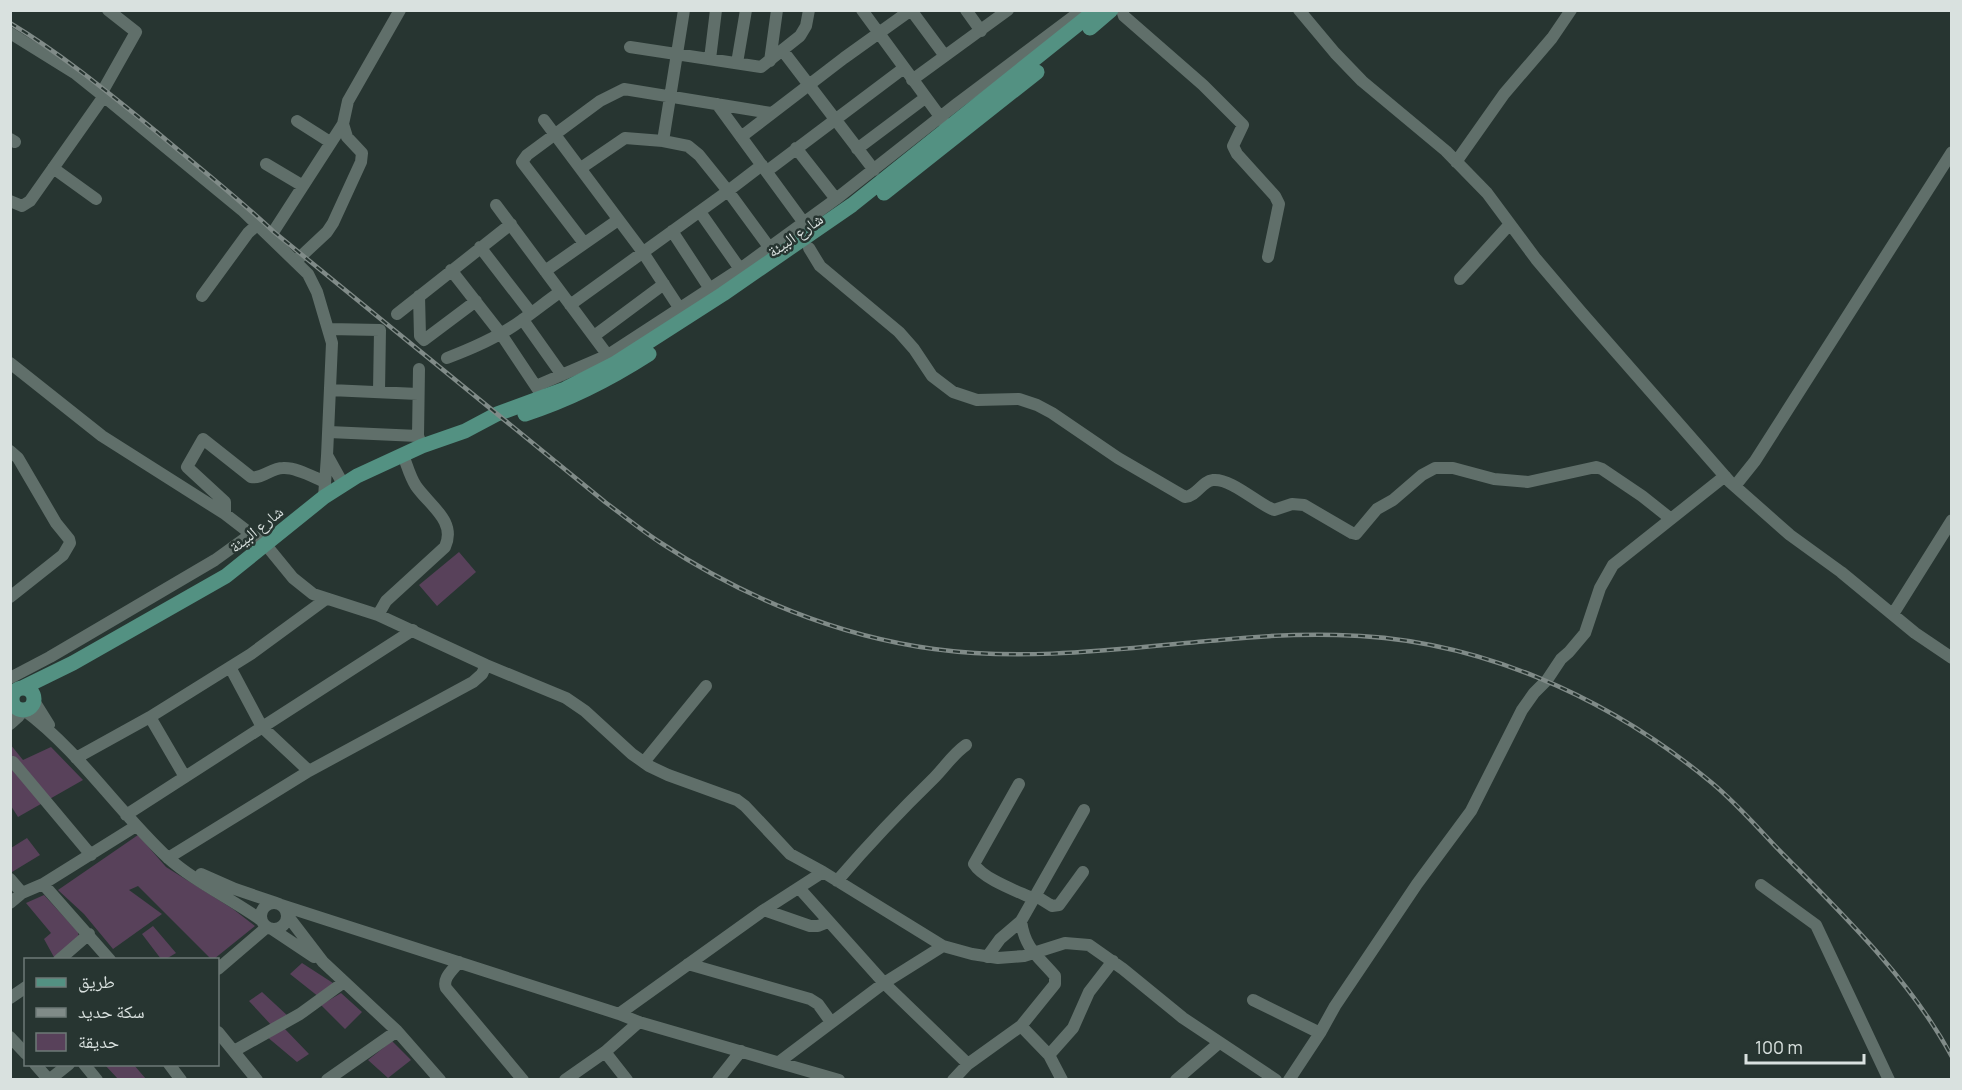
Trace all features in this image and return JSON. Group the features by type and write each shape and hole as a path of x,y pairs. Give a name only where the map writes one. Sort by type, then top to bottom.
{"main road":[{"name":"شارع البيئة","path":"17,694 44,688 73,663 226,576 324,497 343,484 403,455 420,441 505,421 556,404 723,294 852,205 1096,10"},
{"name":"شارع البيئة","path":"465,431 540,392 566,388 730,302 858,213 949,128 1111,10"}],"street":[{"path":"10,201 18,206 26,205 103,95 136,32 108,10"},
{"path":"270,237 343,124 348,101 400,10"},
{"path":"663,141 684,10"},
{"path":"710,59 716,10"},
{"path":"737,63 746,10"},
{"path":"770,61 777,10"},
{"path":"630,47 761,66 801,36 805,30 809,10"},
{"path":"741,137 771,112 911,10 945,56"},
{"path":"966,10 981,30"},
{"path":"912,80 1008,10"},
{"path":"1122,10 1124,16 1203,85 1243,125 1233,146 1237,154 1275,196 1279,204 1268,257"},
{"path":"1299,10 1356,75 1426,133 1487,193 1536,259 1735,486 1790,535 1915,633 1952,658"},
{"path":"1456,162 1504,94 1552,38 1571,10"},
{"path":"863,11 949,128"},
{"path":"451,270 501,334 540,392 562,375 614,364 680,309 804,224 874,170 949,128 1079,12"},
{"path":"11,34 76,74 103,95 258,224 314,282 332,343 324,497"},
{"path":"783,51 874,170"},
{"path":"570,305 728,191 796,148 904,68"},
{"path":"584,243 522,162 524,157 600,101 620,90 630,89 670,98 771,112"},
{"path":"857,149 925,98"},
{"path":"717,105 804,224"},
{"path":"544,120 642,252 680,309"},
{"path":"297,121 330,142"},
{"path":"296,261 327,232 333,223 361,162 362,153 347,137 343,124"},
{"path":"581,168 625,138 663,141 688,146 728,191 769,247"},
{"path":"796,148 836,200"},
{"path":"1735,486 1755,461 1952,152"},
{"path":"266,164 303,186"},
{"path":"53,168 96,199"},
{"path":"496,205 614,364"},
{"path":"700,212 740,269"},
{"path":"545,271 618,220"},
{"path":"202,296 248,233 258,224"},
{"path":"1460,279 1510,224"},
{"path":"397,314 511,225"},
{"path":"672,231 710,289"},
{"path":"480,247 527,317 562,375"},
{"path":"809,248 820,266 899,332 914,349 932,376 953,392 977,400 1019,399 1037,405 1118,458 1185,497 1191,497 1210,480 1217,480 1243,491 1274,510 1292,504 1304,505 1356,534 1377,509 1393,500 1422,475 1435,468 1449,467 1494,479 1528,482 1596,467 1642,496 1671,519"},
{"path":"594,336 664,284"},
{"path":"447,358 501,334 560,292"},
{"path":"419,296 420,336 424,340 476,301"},
{"path":"329,328 380,330 379,391"},
{"path":"10,363 102,436 225,514 266,545 299,583 313,594 378,615 576,704 644,762 668,775 736,800 745,806 790,854 943,946 987,957 1014,957 1033,954 1058,944 1089,945 1113,961 1183,1018 1276,1080"},
{"path":"329,432 420,441 419,369"},
{"path":"330,390 418,394"},
{"path":"225,514 225,502 187,467 203,440 251,477 257,478 283,468 290,468 325,482"},
{"path":"10,451 18,458 70,543 63,555 10,597"},
{"path":"378,615 386,601 444,547 448,539 448,530 444,520 414,484 403,455"},
{"path":"327,456 343,484"},
{"path":"1289,1080 1320,1034 1335,1006 1417,884 1471,811 1522,710 1561,659 1585,633 1600,588 1613,565 1725,476"},
{"path":"1893,614 1952,520"},
{"path":"10,724 19,716 17,694 50,657 215,561 251,534"},
{"path":"76,758 150,717 230,667 326,599"},
{"path":"126,815 413,630"},
{"path":"168,858 309,771 473,682 482,674 486,665"},
{"path":"230,667 262,727 309,771"},
{"path":"644,762 706,686"},
{"path":"17,694 136,826 168,858 189,875 277,918 323,962"},
{"path":"150,717 185,777"},
{"path":"837,881 885,825 966,745"},
{"path":"14,762 91,855"},
{"path":"1019,784 974,864 979,870 997,881 1052,906 1059,905 1083,872"},
{"path":"987,957 1000,939 1021,921 1084,810"},
{"path":"10,903 22,893 43,884 136,826"},
{"path":"168,858 217,882 277,918 397,1031 440,1080"},
{"path":"620,1014 764,910 823,872"},
{"path":"10,879 22,893"},
{"path":"43,884 108,958"},
{"path":"1761,885 1816,925 1889,1080"},
{"path":"799,888 963,1074 1021,1026 1056,980 1033,954 1023,935 1021,921"},
{"path":"764,910 810,926 828,922"},
{"path":"277,918 323,918"},
{"path":"219,968 277,918 323,918 639,1022 830,1078"},
{"path":"61,958 89,934"},
{"path":"779,1062 884,983 943,946"},
{"path":"1049,1055 1073,1028 1089,992 1113,961"},
{"path":"459,962 446,978 444,985 523,1080"},
{"path":"688,964 810,999 818,1004 831,1022"},
{"path":"234,1051 300,1014 344,982"},
{"path":"10,998 24,988"},
{"path":"1253,1000 1320,1034"},
{"path":"565,1080 605,1052 639,1022"},
{"path":"1021,1026 1049,1055 1062,1080"},
{"path":"327,1080 345,1075 397,1031"},
{"path":"219,1033 234,1051 248,1077"},
{"path":"10,1037 24,1052"},
{"path":"1176,1080 1219,1043"},
{"path":"718,1080 741,1051"},
{"path":"605,1052 627,1080"},
{"path":"36,1066 49,1080 68,1066"},
{"path":"85,1066 97,1080"},
{"path":"170,1066 180,1080"}],"green space":[{"path":"459,552 476,572 437,606 419,585"},
{"path":"10,744 23,760 51,747 83,780 18,817 11,806"},
{"path":"138,835 166,867 233,909 255,926 215,958 210,958 138,886 129,890 162,914 113,949 84,914 58,890"},
{"path":"27,838 40,855 12,872 11,848"},
{"path":"44,895 78,932 79,939 54,958 44,939 51,933 26,903"},
{"path":"153,926 176,953 168,958 160,958 142,934"},
{"path":"302,963 336,985 319,997 290,974"},
{"path":"262,992 289,1017 273,1027 249,1001"},
{"path":"341,993 362,1012 345,1029 321,1005"},
{"path":"284,1028 309,1054 297,1062 266,1036"},
{"path":"392,1041 411,1060 388,1078 368,1060"},
{"path":"106,1066 135,1066 146,1079 118,1079"}],"railway":[{"path":"10,23 30,35 122,104 274,232 605,502 654,538 725,581 758,597 827,624 862,635 934,649 970,653 1041,654 1113,650 1264,636 1337,635 1388,638 1439,647 1489,660 1537,677 1584,698 1629,723 1721,791 1826,897 1895,973 1916,1000 1952,1057"}]}
